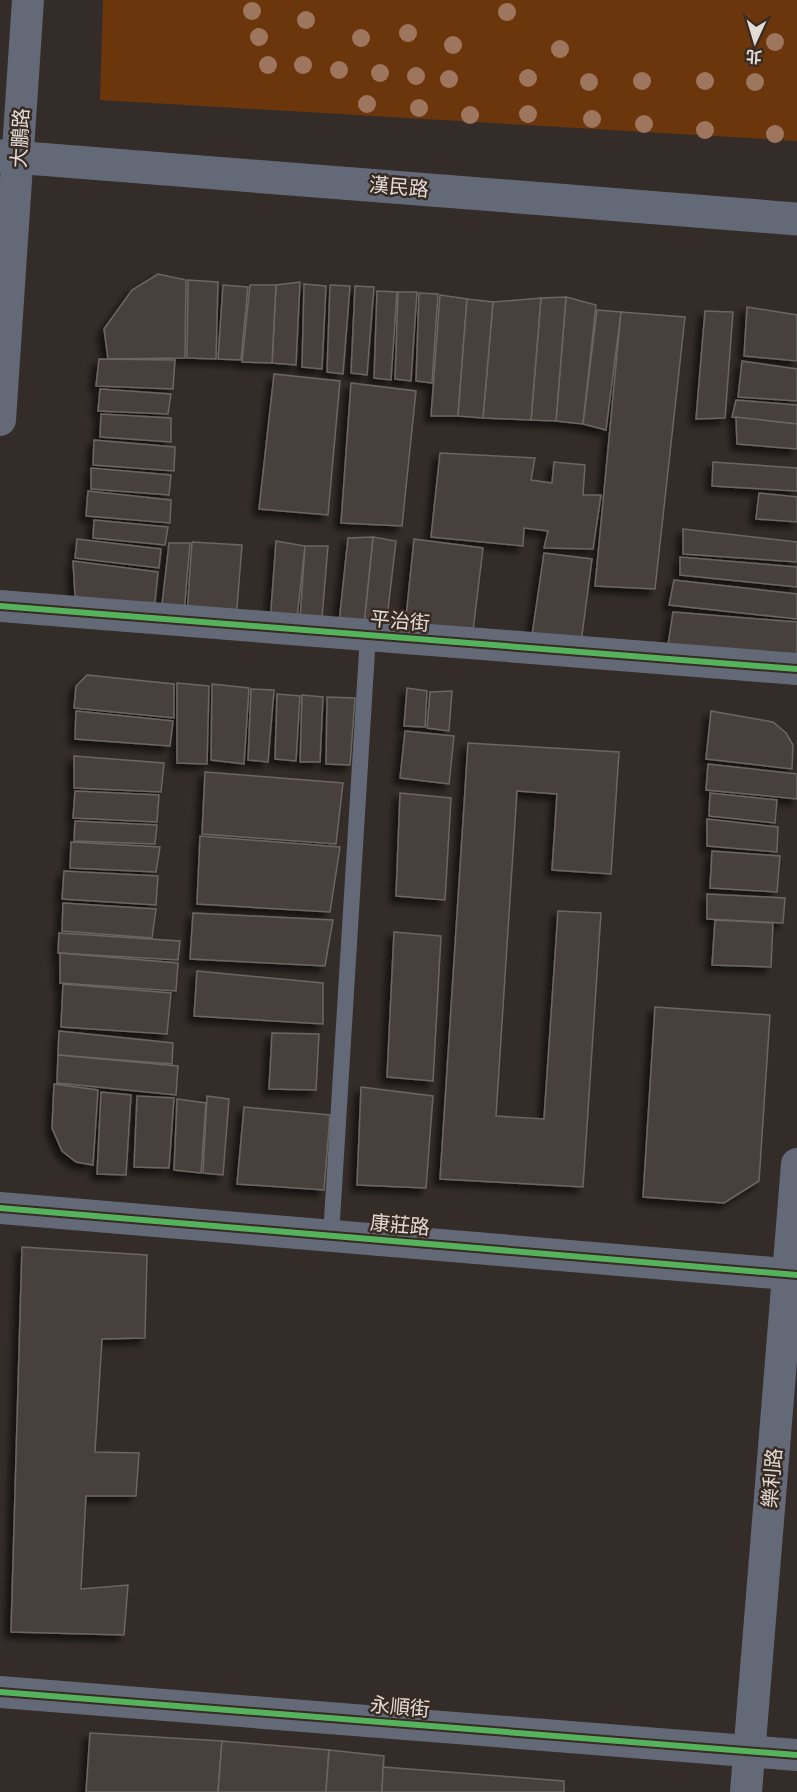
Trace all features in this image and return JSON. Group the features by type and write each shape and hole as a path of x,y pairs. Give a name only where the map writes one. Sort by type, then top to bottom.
{"street":[{"name":"大鵬路","path":"0,420 10,156 28,0"},
{"name":"漢民路","path":"10,156 797,219"},
{"name":"平治街","path":"0,606 797,669"},
{"name":"樂利路","path":"747,1792 793,1274 797,1164"},
{"name":"康莊路","path":"0,1208 793,1274"},
{"name":"永順街","path":"0,1692 797,1755"}],"lane":[{"path":"332,1236 368,635"}],"shaded area":[{"path":"103,0 797,0 797,141 100,100"}],"building":[{"path":"158,274 186,280 185,358 108,359 104,329 132,290"},
{"path":"188,280 218,282 216,359 187,358"},
{"path":"300,282 296,365 272,363 276,285"},
{"path":"304,284 326,286 322,369 302,367"},
{"path":"223,285 248,287 241,360 218,359"},
{"path":"250,285 276,285 272,363 242,362"},
{"path":"330,285 350,286 343,374 327,372"},
{"path":"355,286 374,287 367,375 351,373"},
{"path":"377,291 397,292 391,380 374,378"},
{"path":"398,292 417,292 411,381 395,379"},
{"path":"419,293 438,294 432,383 416,381"},
{"path":"440,295 467,299 458,416 431,416"},
{"path":"566,297 596,305 583,424 556,421"},
{"path":"566,297 556,421 531,420 541,298"},
{"path":"541,298 531,420 483,418 493,302"},
{"path":"467,299 493,302 483,418 458,416"},
{"path":"747,307 797,315 797,361 744,356"},
{"path":"597,310 621,312 606,430 583,424"},
{"path":"705,311 733,312 725,418 696,419"},
{"path":"621,312 685,317 655,589 595,586"},
{"path":"99,359 175,360 173,389 96,386"},
{"path":"742,361 797,369 797,401 738,397"},
{"path":"274,374 340,381 328,515 259,509"},
{"path":"351,383 416,391 402,526 341,523"},
{"path":"100,389 171,394 168,414 98,411"},
{"path":"736,400 797,405 797,424 732,417"},
{"path":"101,414 171,418 171,442 100,437"},
{"path":"736,417 797,424 797,449 737,444"},
{"path":"94,440 175,447 174,471 93,465"},
{"path":"440,453 535,458 531,480 552,483 554,462 585,465 583,495 601,495 593,549 544,548 548,531 524,528 523,546 431,537"},
{"path":"713,462 797,468 797,491 712,486"},
{"path":"91,468 171,475 169,495 91,489"},
{"path":"88,491 171,500 170,523 86,516"},
{"path":"759,493 797,497 797,522 756,519"},
{"path":"94,520 168,527 165,545 93,538"},
{"path":"683,529 797,542 797,562 683,554"},
{"path":"373,537 396,541 386,627 364,624"},
{"path":"373,537 364,624 339,623 348,538"},
{"path":"77,539 161,549 159,568 75,558"},
{"path":"414,539 483,548 473,631 405,627"},
{"path":"276,541 305,546 296,627 270,623"},
{"path":"192,542 242,545 236,620 187,614"},
{"path":"169,543 190,543 184,613 161,613"},
{"path":"305,546 328,546 322,618 300,619"},
{"path":"544,553 592,559 581,643 531,642"},
{"path":"680,557 797,567 797,587 680,575"},
{"path":"73,561 158,572 154,611 90,605 75,595"},
{"path":"674,580 797,594 797,619 669,605"},
{"path":"673,612 797,622 797,655 668,645"},
{"path":"87,675 174,684 174,718 74,708 76,686"},
{"path":"177,683 209,686 207,764 177,763"},
{"path":"212,684 249,688 244,764 211,760"},
{"path":"407,688 427,691 425,727 404,726"},
{"path":"251,689 274,690 268,762 248,760"},
{"path":"452,691 449,731 427,728 430,692"},
{"path":"277,694 300,696 296,761 275,759"},
{"path":"302,695 323,697 320,762 300,762"},
{"path":"327,697 355,698 350,765 326,764"},
{"path":"76,711 173,721 170,746 75,739"},
{"path":"711,711 773,722 786,733 793,745 792,769 706,759"},
{"path":"405,731 454,736 449,784 400,778"},
{"path":"468,743 619,752 611,874 552,870 557,794 517,791 496,1116 544,1119 558,911 601,913 583,1187 440,1179"},
{"path":"74,756 164,763 161,792 74,788"},
{"path":"708,764 797,774 797,799 706,790"},
{"path":"205,772 343,783 336,844 202,834"},
{"path":"75,791 159,795 157,822 73,818"},
{"path":"400,793 451,798 445,900 396,896"},
{"path":"710,793 777,800 775,823 709,816"},
{"path":"707,819 778,827 777,852 707,846"},
{"path":"75,821 157,825 155,844 74,841"},
{"path":"200,836 340,847 330,912 197,904"},
{"path":"71,842 160,847 156,872 70,868"},
{"path":"712,851 780,856 777,892 710,888"},
{"path":"64,871 158,876 156,905 62,899"},
{"path":"707,894 785,898 783,923 707,919"},
{"path":"63,903 156,909 152,938 62,931"},
{"path":"193,913 333,920 325,966 190,959"},
{"path":"715,920 773,923 771,967 712,965"},
{"path":"394,932 441,936 433,1081 387,1077"},
{"path":"59,933 180,941 178,960 58,953"},
{"path":"60,953 178,963 176,991 60,983"},
{"path":"197,971 323,983 323,1024 194,1016"},
{"path":"63,984 171,993 167,1034 61,1027"},
{"path":"655,1007 770,1015 759,1181 724,1203 643,1197"},
{"path":"59,1031 173,1043 172,1064 58,1055"},
{"path":"272,1033 319,1034 316,1090 269,1089"},
{"path":"58,1055 178,1066 176,1095 57,1083"},
{"path":"54,1084 98,1090 93,1165 76,1162 62,1151 52,1128"},
{"path":"361,1087 433,1096 426,1188 357,1185"},
{"path":"101,1092 131,1095 126,1175 97,1174"},
{"path":"137,1096 174,1098 169,1168 134,1167"},
{"path":"207,1096 229,1099 223,1175 203,1173"},
{"path":"177,1099 206,1103 201,1173 174,1170"},
{"path":"244,1107 330,1115 324,1190 237,1184"},
{"path":"22,1247 147,1255 145,1338 102,1339 95,1452 139,1453 136,1496 86,1496 81,1589 128,1585 124,1635 11,1632"},
{"path":"90,1733 222,1741 218,1792 86,1792"},
{"path":"222,1741 329,1750 326,1792 218,1792"},
{"path":"329,1750 384,1756 382,1792 326,1792"},
{"path":"383,1767 564,1781 564,1792 382,1792"}],"cycle path":[{"path":"0,606 797,669"},
{"path":"0,1208 797,1275"},
{"path":"0,1692 797,1755"}]}
